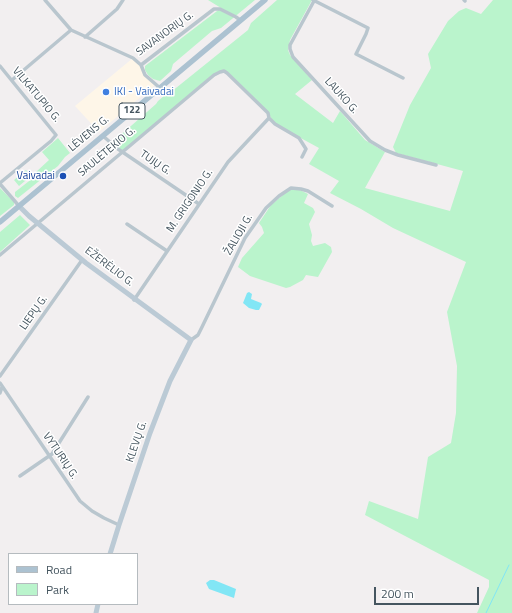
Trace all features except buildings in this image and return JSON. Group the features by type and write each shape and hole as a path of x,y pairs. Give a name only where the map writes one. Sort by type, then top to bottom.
{"main road":[{"name":"LĖVENS G.","path":"0,222 265,0"},
{"name":"EŽERĖLIO G.","path":"19,206 82,260 134,300 191,340"},
{"name":"KLEVŲ G.","path":"110,553 157,414 170,381 191,340"}],"street":[{"name":"SAVANORIŲ G.","path":"45,0 71,30 133,58 141,65 214,9 220,9 240,20"},
{"path":"85,36 117,9 123,0"},
{"path":"313,0 368,28 356,54 403,78"},
{"name":"LAUKO G.","path":"313,0 290,45 293,57 370,141 393,153 436,165"},
{"path":"12,80 71,30"},
{"path":"141,65 145,75 160,88"},
{"name":"VILKATUPIO G.","path":"0,66 56,135 51,141 0,184"},
{"name":"SAULĖTEKIO G.","path":"0,255 214,75 224,71 268,113 269,118 275,124 299,138 306,149 302,157"},
{"name":"M. GRIGONIO G.","path":"134,300 228,162 269,118"},
{"name":"TUJŲ G.","path":"103,136 122,152 199,204"},
{"path":"0,184 19,206"},
{"name":"ŽALIOJI G.","path":"191,340 198,335 249,232 266,208 279,196 291,188 308,191 332,206"},
{"path":"127,224 167,251"},
{"name":"LIEPŲ G.","path":"0,376 82,260"},
{"path":"0,393 1,385"},
{"name":"VYTURIŲ G.","path":"1,385 80,501 92,511 119,525"},
{"path":"20,476 52,454 88,397"}],"shaded area":[{"path":"133,58 138,61 143,71 155,85 99,132 75,106"}],"green space":[{"path":"208,0 255,0 221,28 212,31 173,64 171,71 160,81 153,79 148,75 145,70 145,66 221,8"},
{"path":"277,0 312,0 290,40 288,50 290,55 312,80 295,94 333,123 340,111 365,140 385,152 365,188 450,211 463,171 396,153 393,147 410,105 431,68 428,54 448,21 459,11 466,8 481,14 493,0 512,0 512,613 477,613 489,587 489,580 365,515 369,501 418,519 428,457 451,443 456,413 457,366 447,312 466,262 393,228 330,193 339,181 309,164 319,148 275,124 268,113 227,73 220,72 122,152 115,142 115,140 165,95 171,92 248,30 251,23"},
{"path":"58,138 70,153 58,166 18,198 15,196 15,192 33,178 36,172 49,160 42,152"},
{"path":"26,170 31,176 19,186 14,180"},
{"path":"0,188 14,202 14,205 0,216"},
{"path":"294,189 308,194 304,203 313,208 315,212 309,224 313,246 325,243 331,247 332,252 318,277 306,275 303,280 286,288 250,276 238,267 242,258 264,233 259,223 271,205 289,190"},
{"path":"20,215 30,225 0,252 0,232"}],"water":[{"path":"249,292 252,294 251,299 262,304 259,310 249,308 243,303 247,293"},
{"path":"210,580 214,580 236,589 234,598 209,589 206,583"}],"waterway":[{"path":"486,613 509,565"}],"place":[{"name":"IKI - Vaivadai","path":"106,92"},
{"name":"Vaivadai","path":"63,176"}]}
